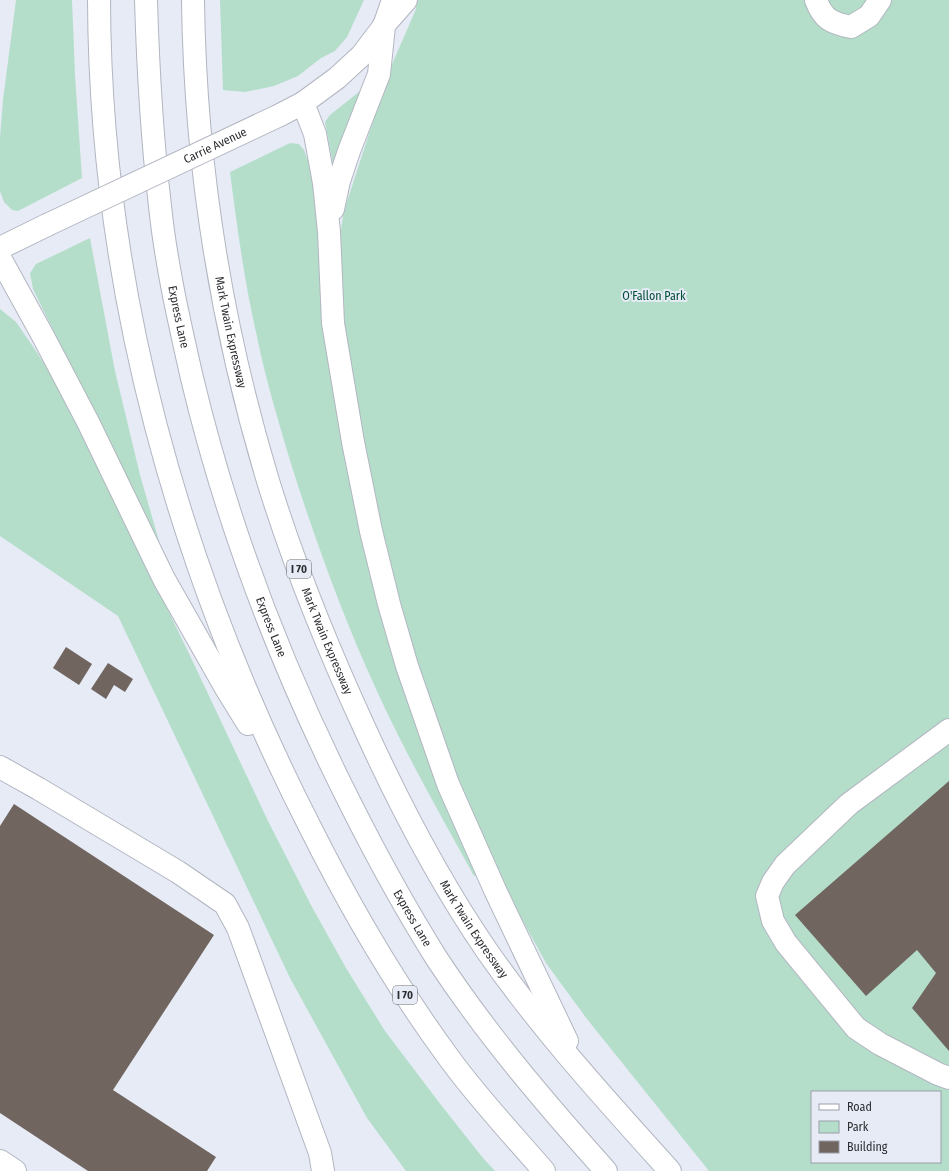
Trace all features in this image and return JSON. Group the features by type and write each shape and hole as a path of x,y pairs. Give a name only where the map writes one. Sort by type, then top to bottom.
{"main road":[{"name":"I 70","path":"99,0 102,80 108,157 116,232 128,303 143,377 162,448 183,521 208,593 237,669 263,730 329,865 366,931 405,994 449,1059 496,1117 544,1171"},
{"name":"Express Lane","path":"146,0 152,122 160,208 184,342 201,414 221,487 244,557 270,628 305,709 360,824 399,896 438,959 481,1022 526,1080 606,1171"},
{"name":"Mark Twain Expressway","path":"193,0 193,44 206,192 231,338 268,482 292,553 319,623 378,758 447,888 487,950 531,1010 582,1072 670,1171"},
{"name":"Carrie Avenue","path":"0,248 280,115 302,103 337,78 362,55 384,26 393,0"},
{"path":"329,232 339,181 379,74 384,26 406,0"},
{"path":"816,0 820,12 835,24 851,27 869,16 880,0"},
{"path":"302,103 315,134 324,183 329,232 333,323 353,442 371,531 389,604 407,666 448,784 495,890 582,1072"},
{"path":"0,258 88,422 164,579 227,690 296,799"},
{"path":"949,730 849,804 785,865 773,882 767,896 773,921 786,943 856,1028 880,1044 938,1074 949,1078"},
{"path":"0,767 45,792 178,872 225,904 238,928 320,1153 323,1171"},
{"path":"0,1161 15,1171"}],"green space":[{"path":"16,0 72,0 75,75 82,178 18,211 12,210 4,202 0,191 0,138 3,100"},
{"path":"220,0 364,0 347,37 335,51 321,58 298,76 274,86 245,92 223,90"},
{"name":"O'Fallon Park","path":"415,0 949,0 949,1171 709,1171 587,1019 546,963 519,914 459,785 401,616 382,538 349,360 341,290 340,235 344,211 390,69 416,9"},
{"path":"364,88 334,169 325,122 330,115"},
{"path":"290,143 299,144 304,150 308,161 317,207 334,378 480,874 474,876 399,736 376,689 352,634 320,551 301,495 277,417 264,366 244,273 230,172"},
{"path":"90,238 115,371 140,475 163,555 33,289 30,273 36,264"},
{"path":"0,309 16,322 63,393 268,821 312,907 346,968 385,1031 441,1105 495,1171 406,1171 367,1118 290,978 118,616 0,536"}],"building":[{"path":"66,647 92,664 79,685 53,668"},
{"path":"108,663 133,679 125,692 114,685 106,699 91,689"},
{"path":"949,781 949,1051 912,1008 936,973 917,950 866,996 795,915"},
{"path":"14,804 214,935 113,1090 216,1157 207,1171 88,1171 0,1113 0,826"}]}
